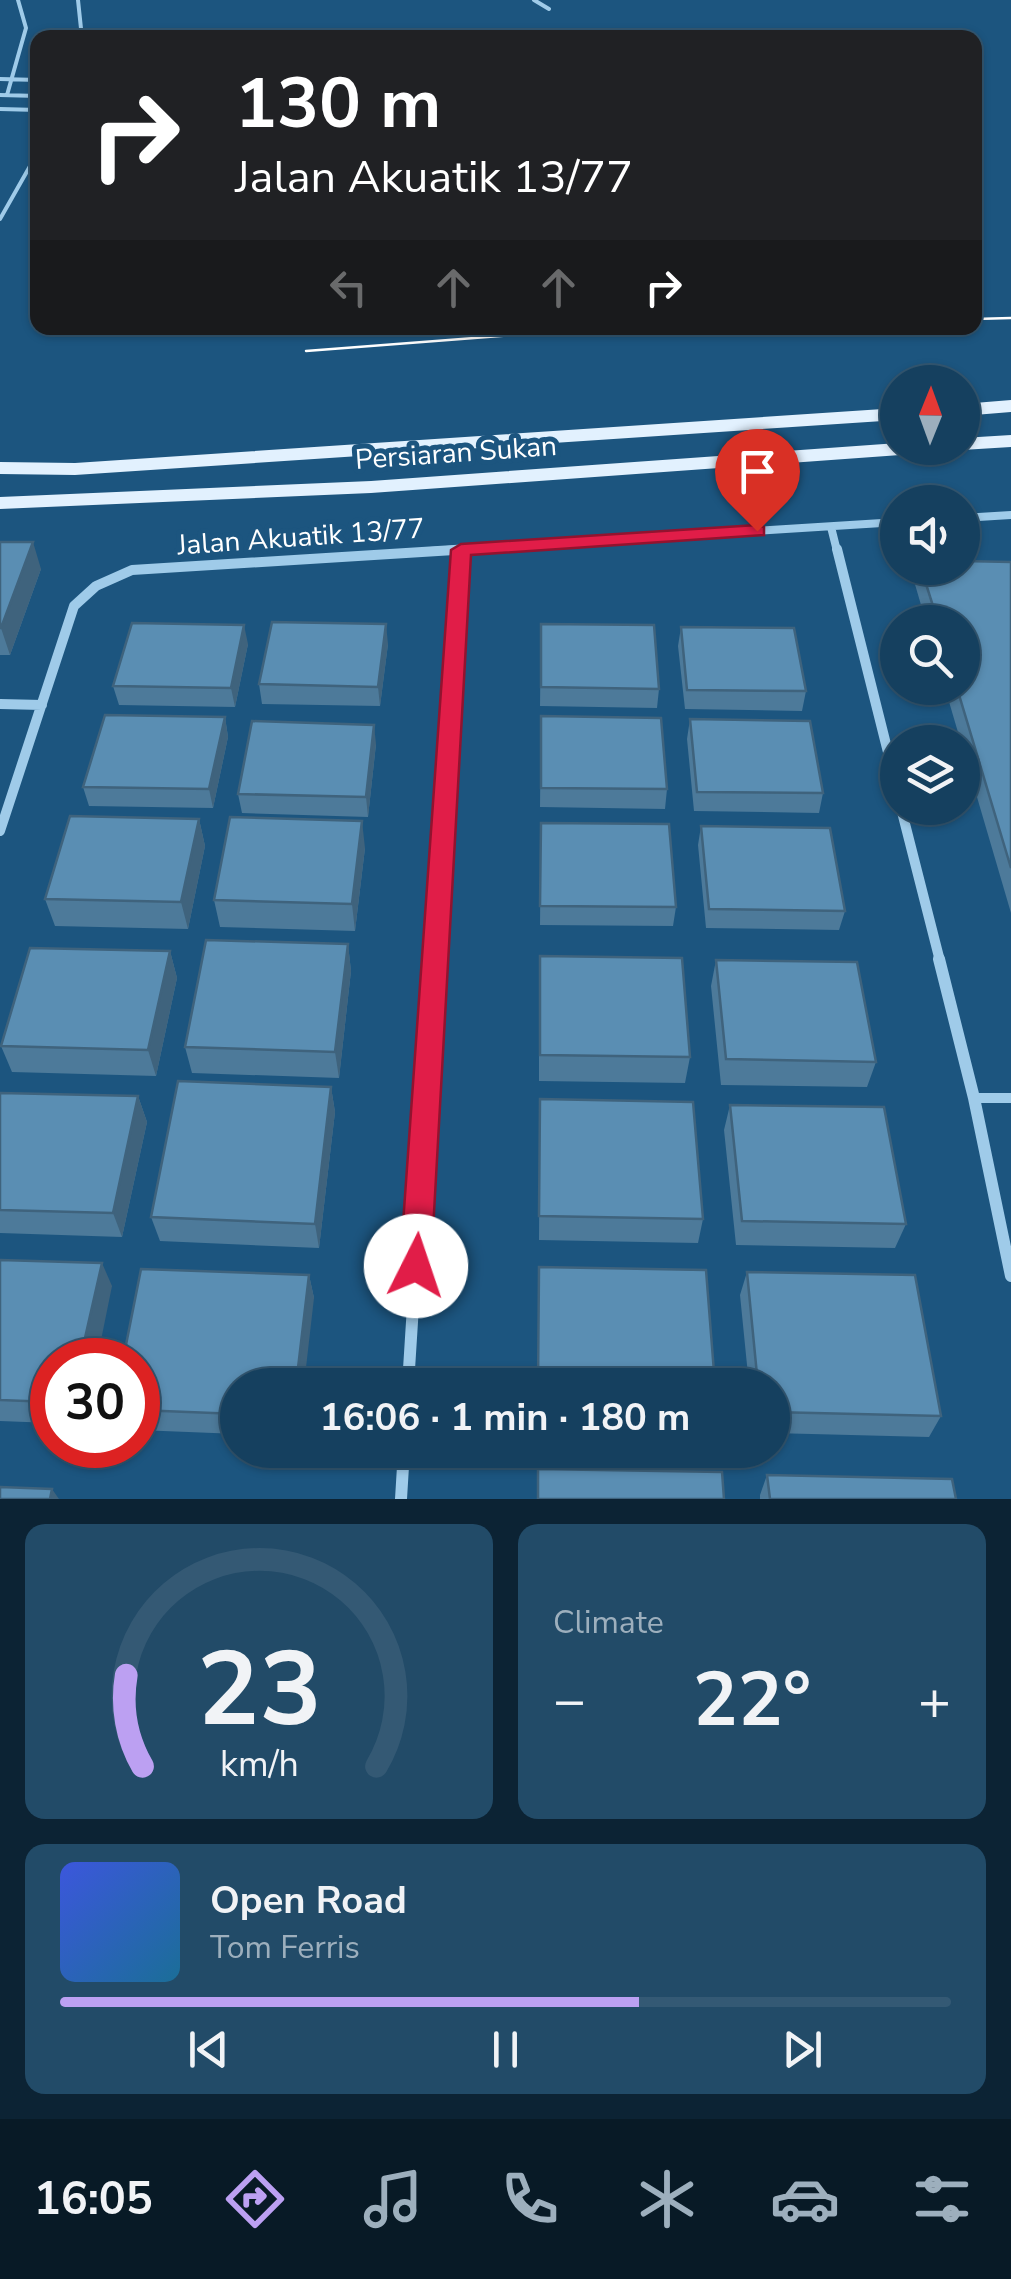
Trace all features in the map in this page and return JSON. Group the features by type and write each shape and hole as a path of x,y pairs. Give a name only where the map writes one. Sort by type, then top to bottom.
{"main road":[{"path":"980,409 1011,406"},
{"name":"Persiaran Sukan","path":"0,468 75,469 367,452 880,415"},
{"path":"980,443 1011,440"},
{"name":"Persiaran Sukan","path":"0,502 57,503 371,487 880,450"}],"street":[{"path":"980,517 1011,515"},
{"name":"Jalan Akuatik 13/77","path":"0,831 74,606 96,586 132,570 880,523"},
{"path":"831,526 881,725"},
{"path":"409,1368 461,550"},
{"path":"0,704 42,704"},
{"path":"906,825 974,1098 1011,1276"},
{"path":"401,1499 403,1468"}],"lane":[{"path":"18,0 26,28 13,80 4,95 30,96"},
{"path":"78,0 81,30"},
{"path":"534,0 549,9"},
{"path":"0,79 30,80"},
{"path":"0,109 30,110"},
{"path":"0,219 30,166"},
{"path":"974,1098 1011,1098"}],"building":[{"path":"0,542 33,542 1,628 0,628"},
{"path":"980,561 1011,562 1011,868 980,765 980,725 968,725 962,705 980,705 980,605 933,605 926,585 980,585"},
{"path":"272,622 386,624 378,687 259,684"},
{"path":"132,623 244,625 231,688 113,686"},
{"path":"541,624 654,625 659,689 541,687"},
{"path":"681,627 794,628 806,691 687,690"},
{"path":"105,715 225,717 209,789 83,787"},
{"path":"541,716 661,718 667,789 541,788"},
{"path":"690,719 810,721 823,793 697,792"},
{"path":"252,721 374,725 366,797 238,794"},
{"path":"70,816 199,819 181,902 45,899"},
{"path":"230,817 362,821 352,904 214,900"},
{"path":"541,823 669,824 676,907 540,906"},
{"path":"701,826 830,828 845,911 709,909"},
{"path":"206,940 348,944 335,1052 185,1047"},
{"path":"30,948 170,951 148,1050 1,1046"},
{"path":"540,956 682,958 690,1057 540,1055"},
{"path":"716,960 857,962 876,1062 726,1059"},
{"path":"178,1081 331,1087 315,1224 151,1217"},
{"path":"0,1093 138,1096 113,1213 0,1210"},
{"path":"540,1099 693,1102 703,1219 539,1216"},
{"path":"730,1105 884,1107 906,1224 742,1221"},
{"path":"0,1260 102,1263 85,1338 30,1338 30,1401 0,1400"},
{"path":"539,1267 706,1270 714,1368 538,1368"},
{"path":"141,1269 309,1275 298,1368 220,1368 220,1413 160,1411 160,1338 127,1338"},
{"path":"747,1272 915,1275 941,1416 790,1412 790,1368 756,1368"},
{"path":"538,1469 722,1472 724,1499 538,1499"},
{"path":"767,1475 952,1479 956,1499 770,1499"},
{"path":"0,1487 52,1489 50,1499 0,1499"}],"tram line":[{"path":"982,319 1011,318"},
{"path":"306,351 514,335"}],"route":[{"path":"416,1266 461,550 757,531"}]}
